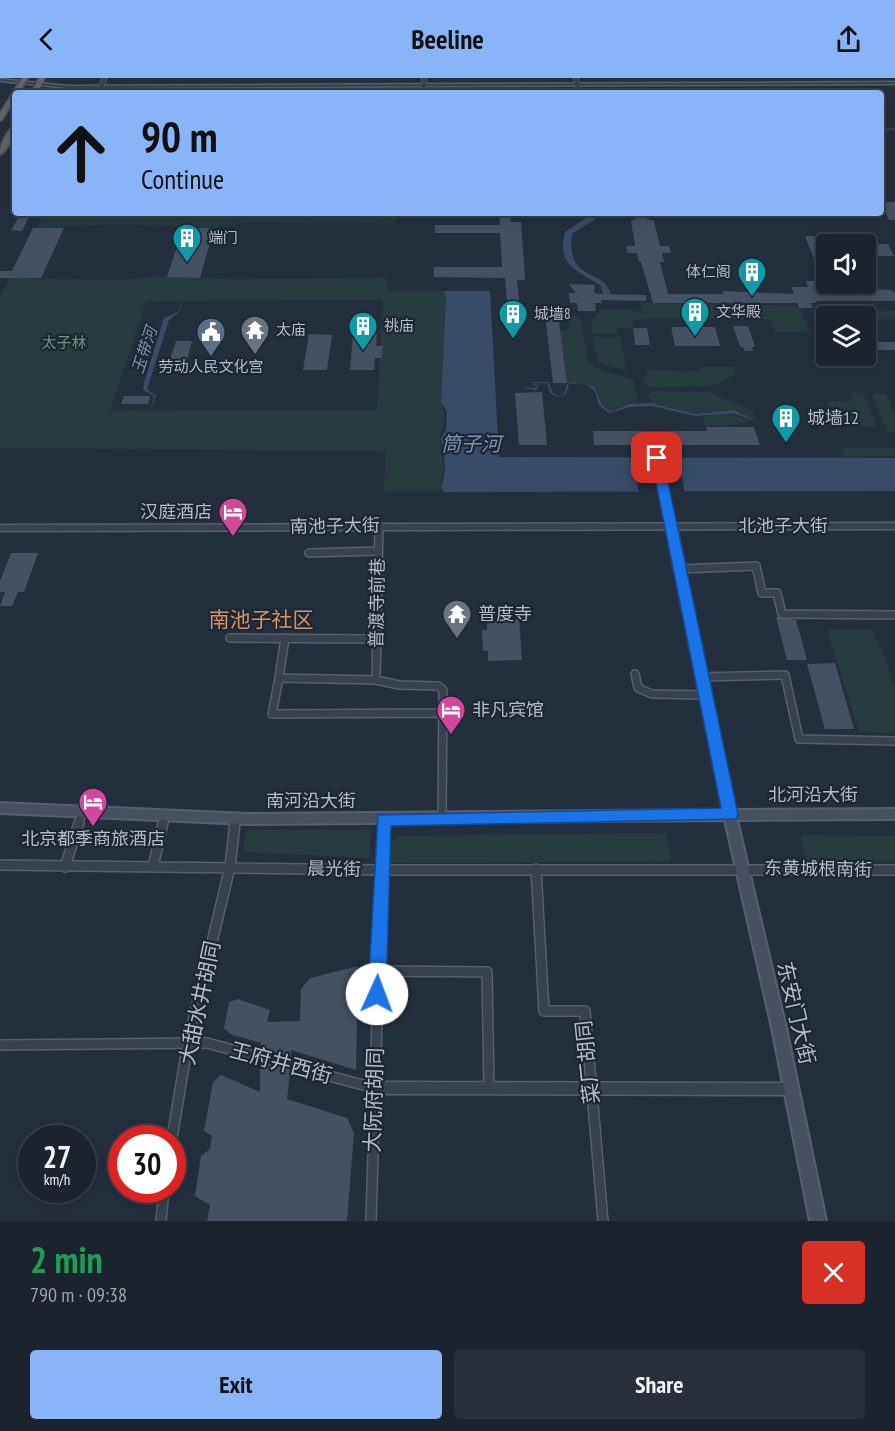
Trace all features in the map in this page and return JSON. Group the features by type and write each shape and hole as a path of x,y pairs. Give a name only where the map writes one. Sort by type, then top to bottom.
{"highway":[{"path":"36,89 42,78"},
{"path":"0,118 12,99"},
{"path":"0,153 12,132"}],"main road":[{"name":"东安门大街","path":"670,526 704,695 818,1221"},
{"name":"南河沿大街","path":"0,808 236,818 442,819 730,814"},
{"name":"北河沿大街","path":"730,814 895,814"}],"street":[{"path":"101,87 105,78"},
{"path":"424,78 424,86"},
{"path":"0,80 23,81 36,89 424,86 577,80 868,80 895,83"},
{"path":"656,455 670,526"},
{"name":"南池子大街","path":"0,528 379,525 670,526"},
{"name":"普渡寺前巷","path":"376,680 379,525"},
{"name":"北池子大街","path":"670,526 895,526"},
{"path":"309,553 378,551"},
{"path":"680,569 756,566 762,593 777,593 782,614 895,615"},
{"path":"230,638 376,639"},
{"path":"285,638 272,714 443,713"},
{"path":"635,674 638,688 652,694 704,695"},
{"path":"701,676 785,675 799,739 895,741"},
{"path":"279,678 376,680 399,685 438,686 443,690 442,819"},
{"path":"65,867 82,813"},
{"path":"153,867 165,815"},
{"name":"大甜水井胡同","path":"174,1125 188,1042 230,867 236,818"},
{"name":"大阮府胡同","path":"371,1221 383,819"},
{"name":"晨光街","path":"0,865 381,870 741,868"},
{"name":"东黄城根南街","path":"741,868 895,870"},
{"name":"菜厂胡同","path":"536,869 544,1011 585,1011 603,1221"},
{"path":"378,971 487,972 489,1089"},
{"name":"王府井西街","path":"0,1045 207,1043 374,1088"},
{"path":"374,1088 791,1089"},
{"path":"161,1221 163,1203"}],"green space":[{"path":"398,88 398,90 271,89"},
{"path":"42,216 396,216 395,224 245,223 214,228 117,224 36,228"},
{"name":"太子林","path":"167,276 232,279 387,278 387,291 443,291 446,296 441,404 444,416 439,437 444,470 439,491 384,491 386,451 0,448 0,298 10,278 122,280","holes":["383,300 377,410 110,411 146,301"]},
{"path":"639,303 796,306 801,310 810,332 775,332 770,319 646,319 632,320 634,328 617,328 617,334 592,334 592,319 601,310 636,310 643,315"},
{"path":"876,311 895,311 895,319 876,319"},
{"path":"567,312 581,319 588,362 600,370 634,380 638,403 610,412 604,409 599,395 589,385 567,383 560,330 569,329"},
{"path":"592,337 620,337 627,371 599,363"},
{"path":"701,367 735,367 736,374 718,384 708,386 649,387 642,378 647,376 647,371 650,369 698,371"},
{"path":"655,391 709,392 753,411 756,420 730,410 695,414 650,403 651,399 646,394"},
{"path":"850,393 863,393 877,426 835,426 826,401 853,401"},
{"path":"872,394 886,394 895,414 895,432 888,432"},
{"path":"727,412 750,421 725,426 704,425 703,416"},
{"path":"842,448 895,448 895,456 844,456"},
{"path":"827,630 873,630 895,685 895,733 859,732"},
{"path":"246,830 370,830 370,858 243,852"},
{"path":"666,833 671,861 390,863 391,842 399,836"},
{"path":"801,835 895,836 895,861 806,861"}],"water":[{"path":"595,216 594,220 572,234 574,260 586,272 601,280 611,294 603,294 601,286 571,266 564,253 565,232 586,218"},
{"name":"筒子河","path":"443,291 490,291 499,457 895,458 895,491 444,492 441,488 445,468 441,438 446,430 447,411 441,403 446,296"},
{"path":"182,302 180,311 169,320 147,389 156,396 151,408 154,396 143,390 144,383 164,318 178,312"},
{"path":"532,382 548,382 553,393 559,396 564,394 567,384 583,383 569,384 566,394 559,397 550,393 547,383 533,383 539,386 536,390 520,387 537,388"},
{"path":"583,383 595,388 602,405 610,412 630,404 650,403 695,414 734,410 757,422 733,413 695,416 652,406 630,407 609,413 599,405 595,391"}],"pier":[{"path":"633,458 678,458 685,494 639,494"}],"building":[{"path":"884,202 895,202 895,220 889,220"},
{"path":"19,216 30,216 22,231 11,230"},
{"path":"499,216 510,216 511,222 521,222 525,280 517,280 519,300 507,300 505,278 434,277 434,267 502,267 500,233 435,233 435,225 500,225"},
{"path":"636,216 646,216 647,219 654,221 660,246 669,246 671,253 662,253 664,262 660,262 668,294 723,294 723,291 794,294 791,287 808,287 806,281 816,281 816,294 876,294 876,289 891,290 895,293 895,301 816,301 817,303 811,303 813,308 799,308 797,303 653,303 637,253 628,253 626,246 635,246 631,221 636,219"},
{"path":"33,228 64,228 41,278 0,278 0,271 12,271"},
{"name":"端门","path":"183,228 214,228 200,278 167,277"},
{"path":"805,236 816,236 816,264"},
{"path":"876,244 888,244 894,256 876,256"},
{"path":"569,284 595,285 594,293 600,294 646,295 646,301 601,300 602,303 595,303 596,311 578,311 577,303 570,303 569,293 576,293"},
{"path":"545,314 558,314 567,383 553,383"},
{"path":"733,326 748,326 755,347 752,347 753,351 745,351 743,347 740,347"},
{"name":"文华殿","path":"671,327 715,327 720,346 675,346"},
{"path":"633,328 647,328 650,345 635,345"},
{"path":"309,334 332,335 327,370 303,370"},
{"name":"祧庙","path":"353,334 377,334 376,346 383,346 382,358 375,358 374,370 350,370"},
{"path":"176,341 192,341 186,363 169,363"},
{"path":"876,342 895,342 895,350 876,350"},
{"path":"542,392 547,445 519,445 515,393"},
{"path":"124,396 150,396 148,404 121,404"},
{"path":"706,427 754,427 760,445 594,445 593,431 707,431"},
{"path":"11,553 38,553 24,592 18,592 12,606 0,606 5,592 0,592 0,581"},
{"path":"776,617 796,620 807,660 787,660"},
{"path":"519,619 522,660 488,661 488,651 483,651 482,630 487,630 487,620"},
{"path":"835,663 854,729 825,729 807,664"},
{"path":"358,966 356,1070 291,1050 291,1059 261,1051 261,1043 230,1034 224,1028 229,1002 238,999 270,1010 267,1022 300,1021 301,989 310,978"},
{"path":"260,1064 290,1072 287,1099 347,1118 354,1133 347,1221 207,1221 210,1205 195,1196 201,1156 210,1149 212,1136 204,1131 213,1082 221,1075 260,1092"}],"waterway":[{"path":"884,130 895,129"}],"place":[{"name":"端门","path":"187,264"},
{"name":"体仁阁","path":"752,298"},
{"name":"文华殿","path":"695,338"},
{"name":"城墙8","path":"513,340"},
{"name":"祧庙","path":"363,352"},
{"name":"太庙","path":"255,356"},
{"name":"劳动人民文化宫","path":"211,358"},
{"name":"城墙12","path":"786,444"},
{"name":"汉庭酒店","path":"233,538"},
{"name":"普度寺","path":"457,640"},
{"name":"非凡宾馆","path":"451,736"},
{"name":"北京都季商旅酒店","path":"93,828"}],"district":[{"name":"南池子社区","path":"261,620"}],"route":[{"path":"377,994 383,819 730,814 657,458"}],"water label":[{"name":"玉带河","path":"144,350"}]}
